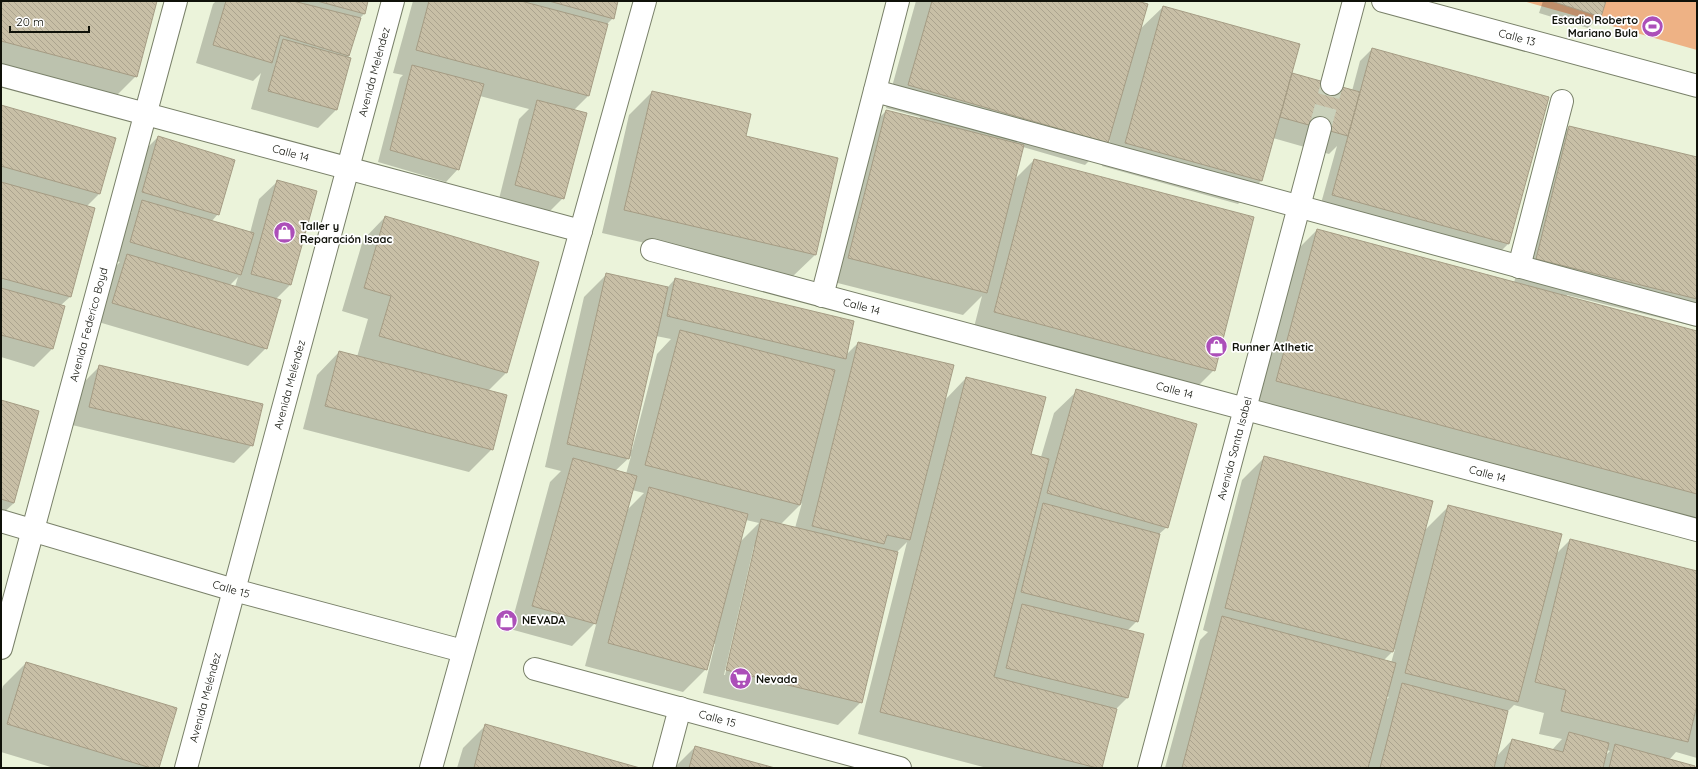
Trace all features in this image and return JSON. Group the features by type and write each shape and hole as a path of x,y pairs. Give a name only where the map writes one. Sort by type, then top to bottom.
{"street":[{"name":"Avenida Federico Boyd","path":"1,648 176,1"},
{"name":"Avenida Meléndez","path":"186,768 393,1"},
{"path":"431,768 645,1"},
{"path":"822,296 898,1"},
{"path":"1332,84 1354,1"},
{"name":"Calle 13","path":"1383,1 1697,86"},
{"name":"Calle 14","path":"1,75 581,231"},
{"path":"875,91 1697,315"},
{"path":"1519,267 1562,101"},
{"name":"Avenida Santa Isabel","path":"1149,768 1300,208 1320,128"},
{"name":"Calle 14","path":"652,250 1697,530"},
{"name":"Calle 15","path":"1,521 234,590 463,651"},
{"name":"Calle 15","path":"535,669 900,768"},
{"path":"664,768 680,708"}],"shaded area":[{"name":"Estadio Roberto Mariano Bula","path":"1523,1 1697,1 1697,50"}],"building":[{"path":"1,1 157,1 137,77 1,41"},
{"path":"226,1 293,1 361,18 349,56 280,35 272,63 213,45"},
{"path":"317,1 368,1 365,14"},
{"path":"429,1 521,1 608,24 589,96 416,50"},
{"path":"549,1 618,1 614,19"},
{"path":"932,1 1137,1 1148,4 1108,143 908,85"},
{"path":"1551,1 1606,1 1601,17"},
{"path":"1163,6 1300,44 1262,181 1125,143"},
{"path":"283,39 351,58 337,110 268,91"},
{"path":"1372,48 1549,97 1509,244 1332,195"},
{"path":"412,65 484,84 459,170 390,150"},
{"path":"1292,73 1360,92 1348,136 1280,117"},
{"path":"652,91 751,114 746,136 838,158 816,255 624,210"},
{"path":"537,100 587,113 564,199 515,185"},
{"path":"1,105 116,138 100,194 1,166"},
{"path":"886,110 1024,145 987,293 848,258"},
{"path":"1569,126 1697,157 1697,299 1536,259"},
{"path":"158,136 235,160 219,215 142,192"},
{"path":"1034,159 1254,217 1215,371 994,312"},
{"name":"Taller y Reparación Isaac","path":"277,180 317,191 291,285 251,274"},
{"path":"1,182 95,208 71,297 1,278"},
{"path":"142,200 254,233 241,275 130,242"},
{"path":"385,216 539,262 507,373 379,336 391,296 364,288"},
{"path":"1317,229 1697,331 1697,494 1276,381"},
{"path":"127,254 281,300 267,349 112,303"},
{"path":"606,273 668,287 629,459 567,444"},
{"path":"675,278 854,321 846,359 667,316"},
{"path":"1,288 65,306 53,349 1,335"},
{"path":"680,330 835,370 800,505 645,465"},
{"path":"858,342 954,365 910,540 887,535 884,544 812,526"},
{"path":"339,351 507,395 493,450 325,406"},
{"path":"99,365 263,404 253,446 89,407"},
{"path":"966,377 1046,397 1031,454 1049,459 994,677 1117,709 1102,768 1097,768 880,712"},
{"path":"1076,389 1197,424 1168,528 1047,493"},
{"path":"1,400 39,411 14,503 1,499"},
{"path":"1264,456 1433,501 1393,652 1225,608"},
{"path":"573,458 637,476 596,624 532,606"},
{"path":"649,487 748,514 707,670 608,643"},
{"path":"1043,503 1160,534 1138,622 1021,592"},
{"path":"1448,505 1562,534 1518,702 1405,673"},
{"path":"761,519 898,552 862,703 726,670"},
{"path":"1570,539 1697,571 1697,705 1688,742 1561,711 1566,690 1535,682"},
{"path":"1022,604 1144,634 1128,698 1006,668"},
{"path":"1222,616 1396,663 1368,768 1182,768"},
{"path":"26,662 177,708 159,768 151,768 7,724"},
{"path":"1402,683 1508,711 1494,768 1380,768"},
{"path":"485,724 640,768 474,768"},
{"path":"1569,732 1609,743 1603,768 1504,768 1512,739 1563,752"},
{"path":"1615,744 1695,766 1694,768 1609,768"},
{"path":"695,746 775,768 689,768"}],"tunnel":[{"path":"1320,128 1332,84"}],"place":[{"name":"Estadio Roberto Mariano Bula","path":"1653,26"},
{"name":"Taller y Reparación Isaac","path":"284,232"},
{"name":"Runner Atlhetic","path":"1217,347"},
{"name":"NEVADA","path":"507,620"},
{"name":"Nevada","path":"741,679"}]}
